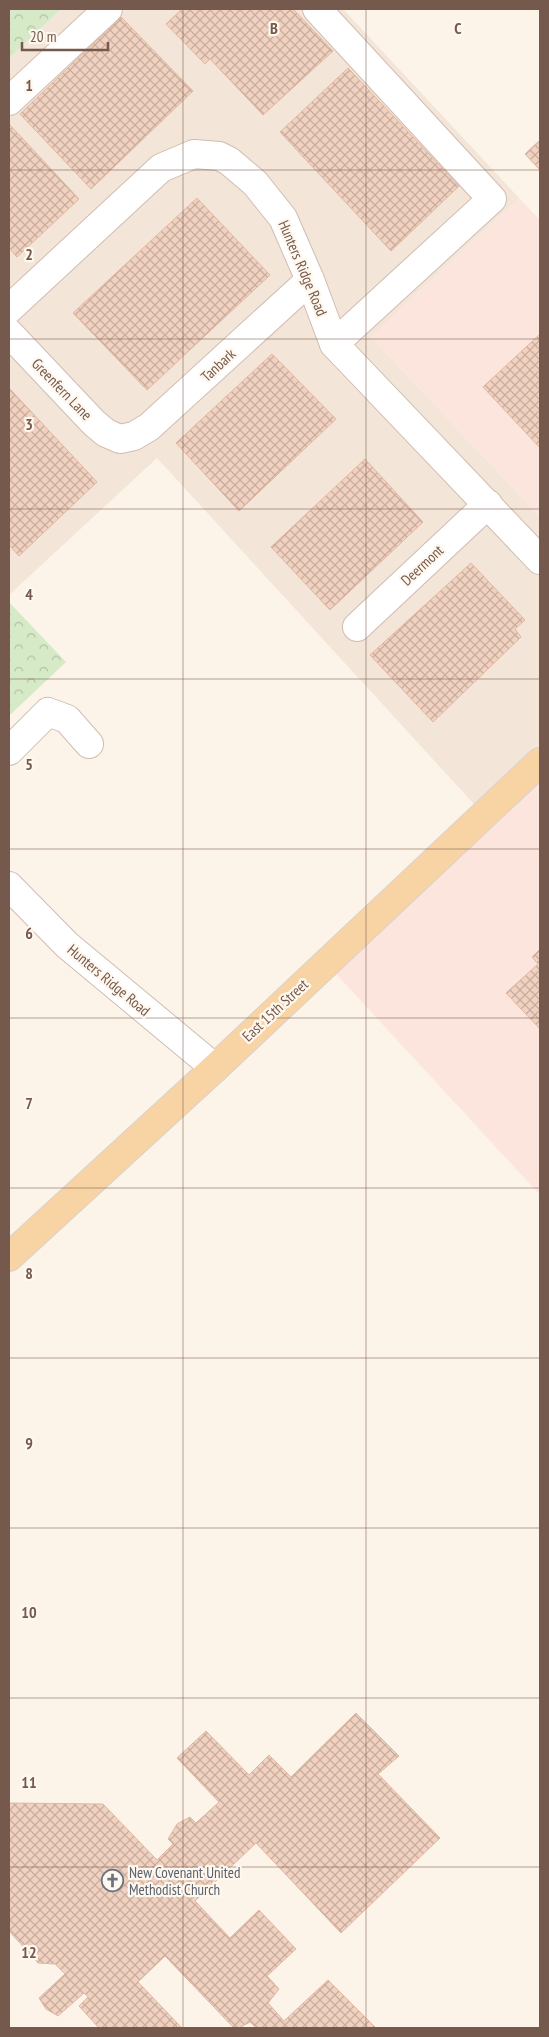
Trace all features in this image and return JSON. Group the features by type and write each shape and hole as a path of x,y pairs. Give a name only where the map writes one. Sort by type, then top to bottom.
{"main road":[{"name":"East 15th Street","path":"9,1257 215,1068 540,762"}],"street":[{"path":"9,101 108,9"},
{"path":"317,9 492,199 334,344"},
{"name":"Hunters Ridge Road","path":"9,309 161,168 194,154 213,155 229,160 255,183 283,218 310,280 334,344 540,560"},
{"name":"Tanbark","path":"120,439 134,436 162,416 310,280"},
{"name":"Greenfern Lane","path":"9,333 94,423 106,433 120,439"},
{"name":"Deermont","path":"357,626 488,504"},
{"path":"9,751 48,712 67,719 89,744"},
{"name":"Hunters Ridge Road","path":"9,886 67,945 215,1068"}],"shaded area":[{"path":"61,9 343,9 519,198 371,337 540,517 540,762 484,815 157,458 9,595 9,58"},
{"path":"519,198 540,220 540,517 371,337"},
{"path":"540,762 540,1195 326,963"}],"green space":[{"path":"9,9 61,9 9,58"},
{"path":"9,602 66,662 9,716"}],"building":[{"path":"182,9 293,9 333,51 263,115 210,59 205,64 166,24"},
{"path":"121,17 193,91 91,189 20,114"},
{"path":"348,68 459,186 391,251 280,132"},
{"path":"9,124 79,199 17,257 9,248"},
{"path":"540,140 540,170 525,154"},
{"path":"197,198 270,275 147,390 73,313"},
{"path":"540,334 540,448 483,387"},
{"path":"272,354 336,419 239,511 176,443"},
{"path":"9,388 97,482 19,556 9,545"},
{"path":"365,459 423,522 330,610 271,547"},
{"path":"471,563 525,620 515,629 521,637 433,722 370,655"},
{"path":"540,949 540,1029 506,993 538,964 532,957"},
{"name":"New Covenant United Methodist Church","path":"356,1713 399,1756 378,1774 440,1838 341,1933 256,1843 195,1901 230,1938 259,1910 296,1949 267,1976 279,1989 268,2003 284,2021 328,1980 376,2028 256,2028 250,2022 239,2028 234,2028 165,1956 138,1982 182,2028 99,2028 79,2006 88,1997 84,1993 58,2016 46,2009 39,1998 65,1974 55,1964 38,1963 9,1931 9,1803 103,1804 157,1860 173,1844 168,1839 177,1824 190,1817 196,1823 219,1802 177,1758 206,1731 249,1775 269,1755 291,1777"}],"place":[{"name":"New Covenant United Methodist Church","path":"113,1881"}]}
